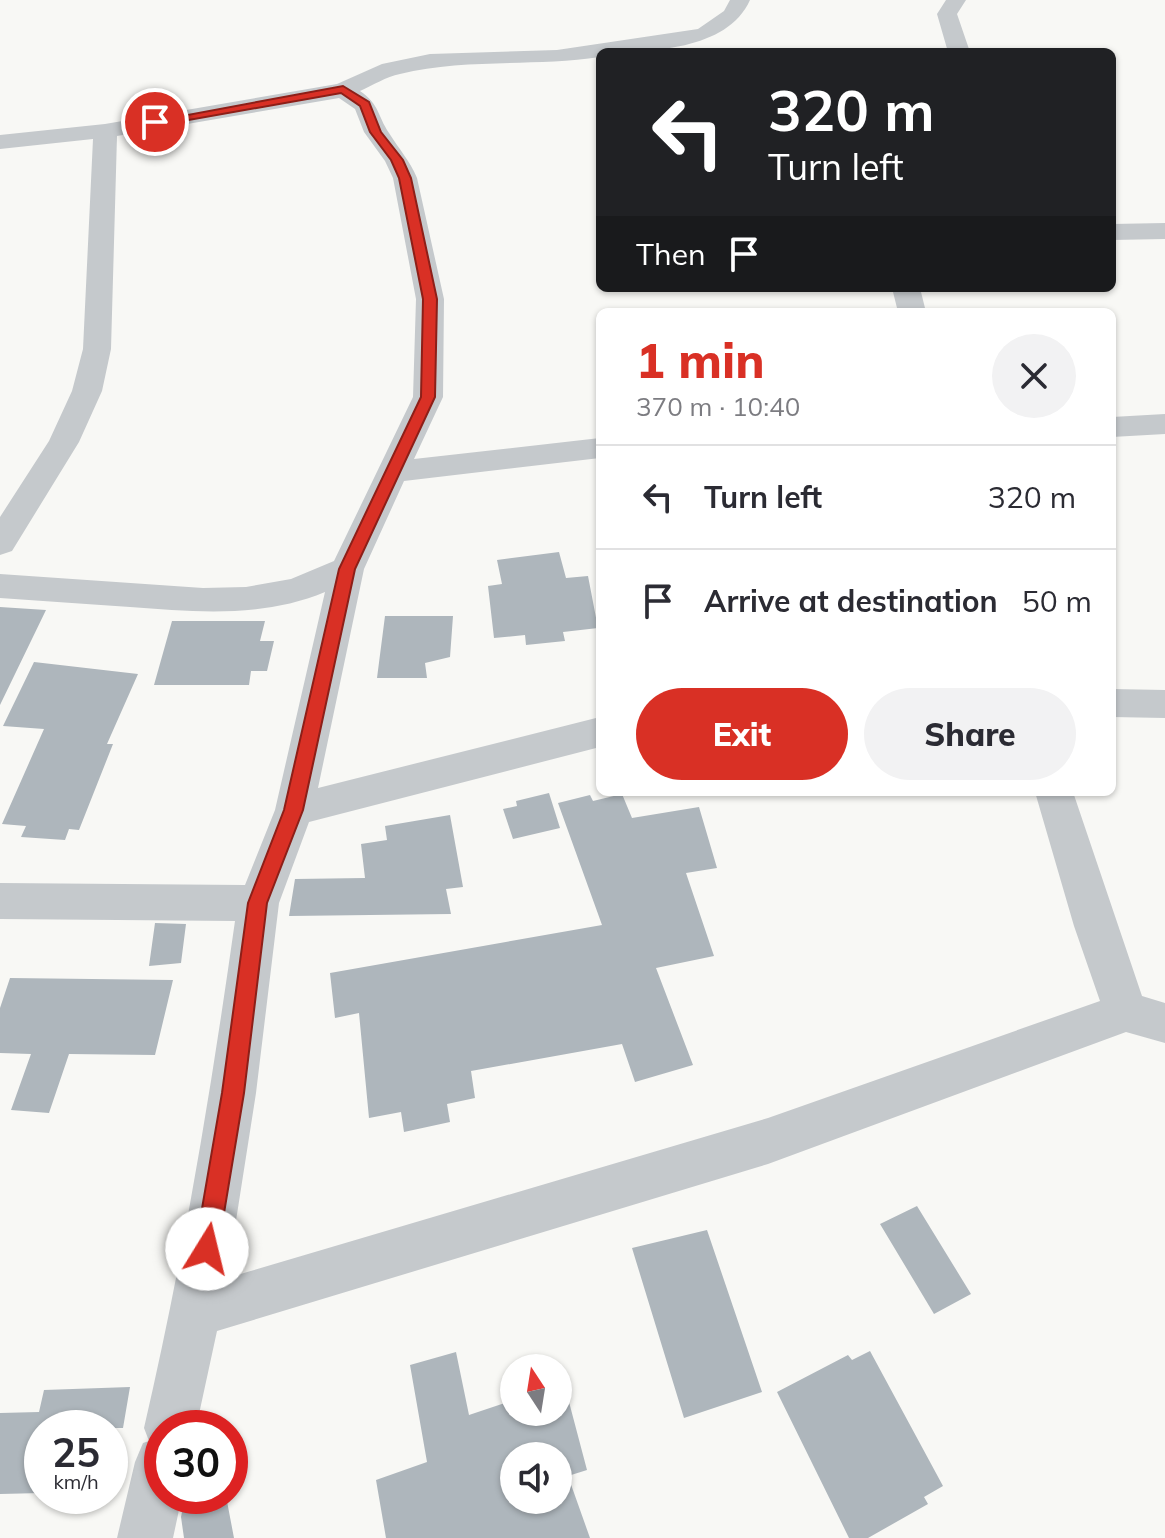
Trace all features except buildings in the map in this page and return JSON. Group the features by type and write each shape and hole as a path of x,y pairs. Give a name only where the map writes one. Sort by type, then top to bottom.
{"street":[{"path":"615,48 704,34 733,15 740,0"},
{"path":"956,0 947,14 958,48"},
{"path":"0,142 105,131 343,90 390,69 430,61 557,57 596,51"},
{"path":"174,1410 196,1312 233,1093 258,903 294,810 347,569 428,397 430,299 405,178 397,160 376,132 365,105 343,90"},
{"path":"0,543 64,442 87,391 97,349 105,131"},
{"path":"1116,232 1165,231"},
{"path":"1116,427 1165,424"},
{"path":"394,472 596,448"},
{"path":"0,586 203,600 246,599 297,590 347,569"},
{"path":"1116,703 1165,704"},
{"path":"294,810 596,733"},
{"path":"196,1312 768,1141 1145,1018 1095,926 1055,796"},
{"path":"0,901 258,903"},
{"path":"145,1538 150,1514"}],"route":[{"path":"155,122 343,90 365,105 376,132 397,160 405,178 430,299 428,397 347,569 294,810 258,903 233,1093 207,1249"}]}
